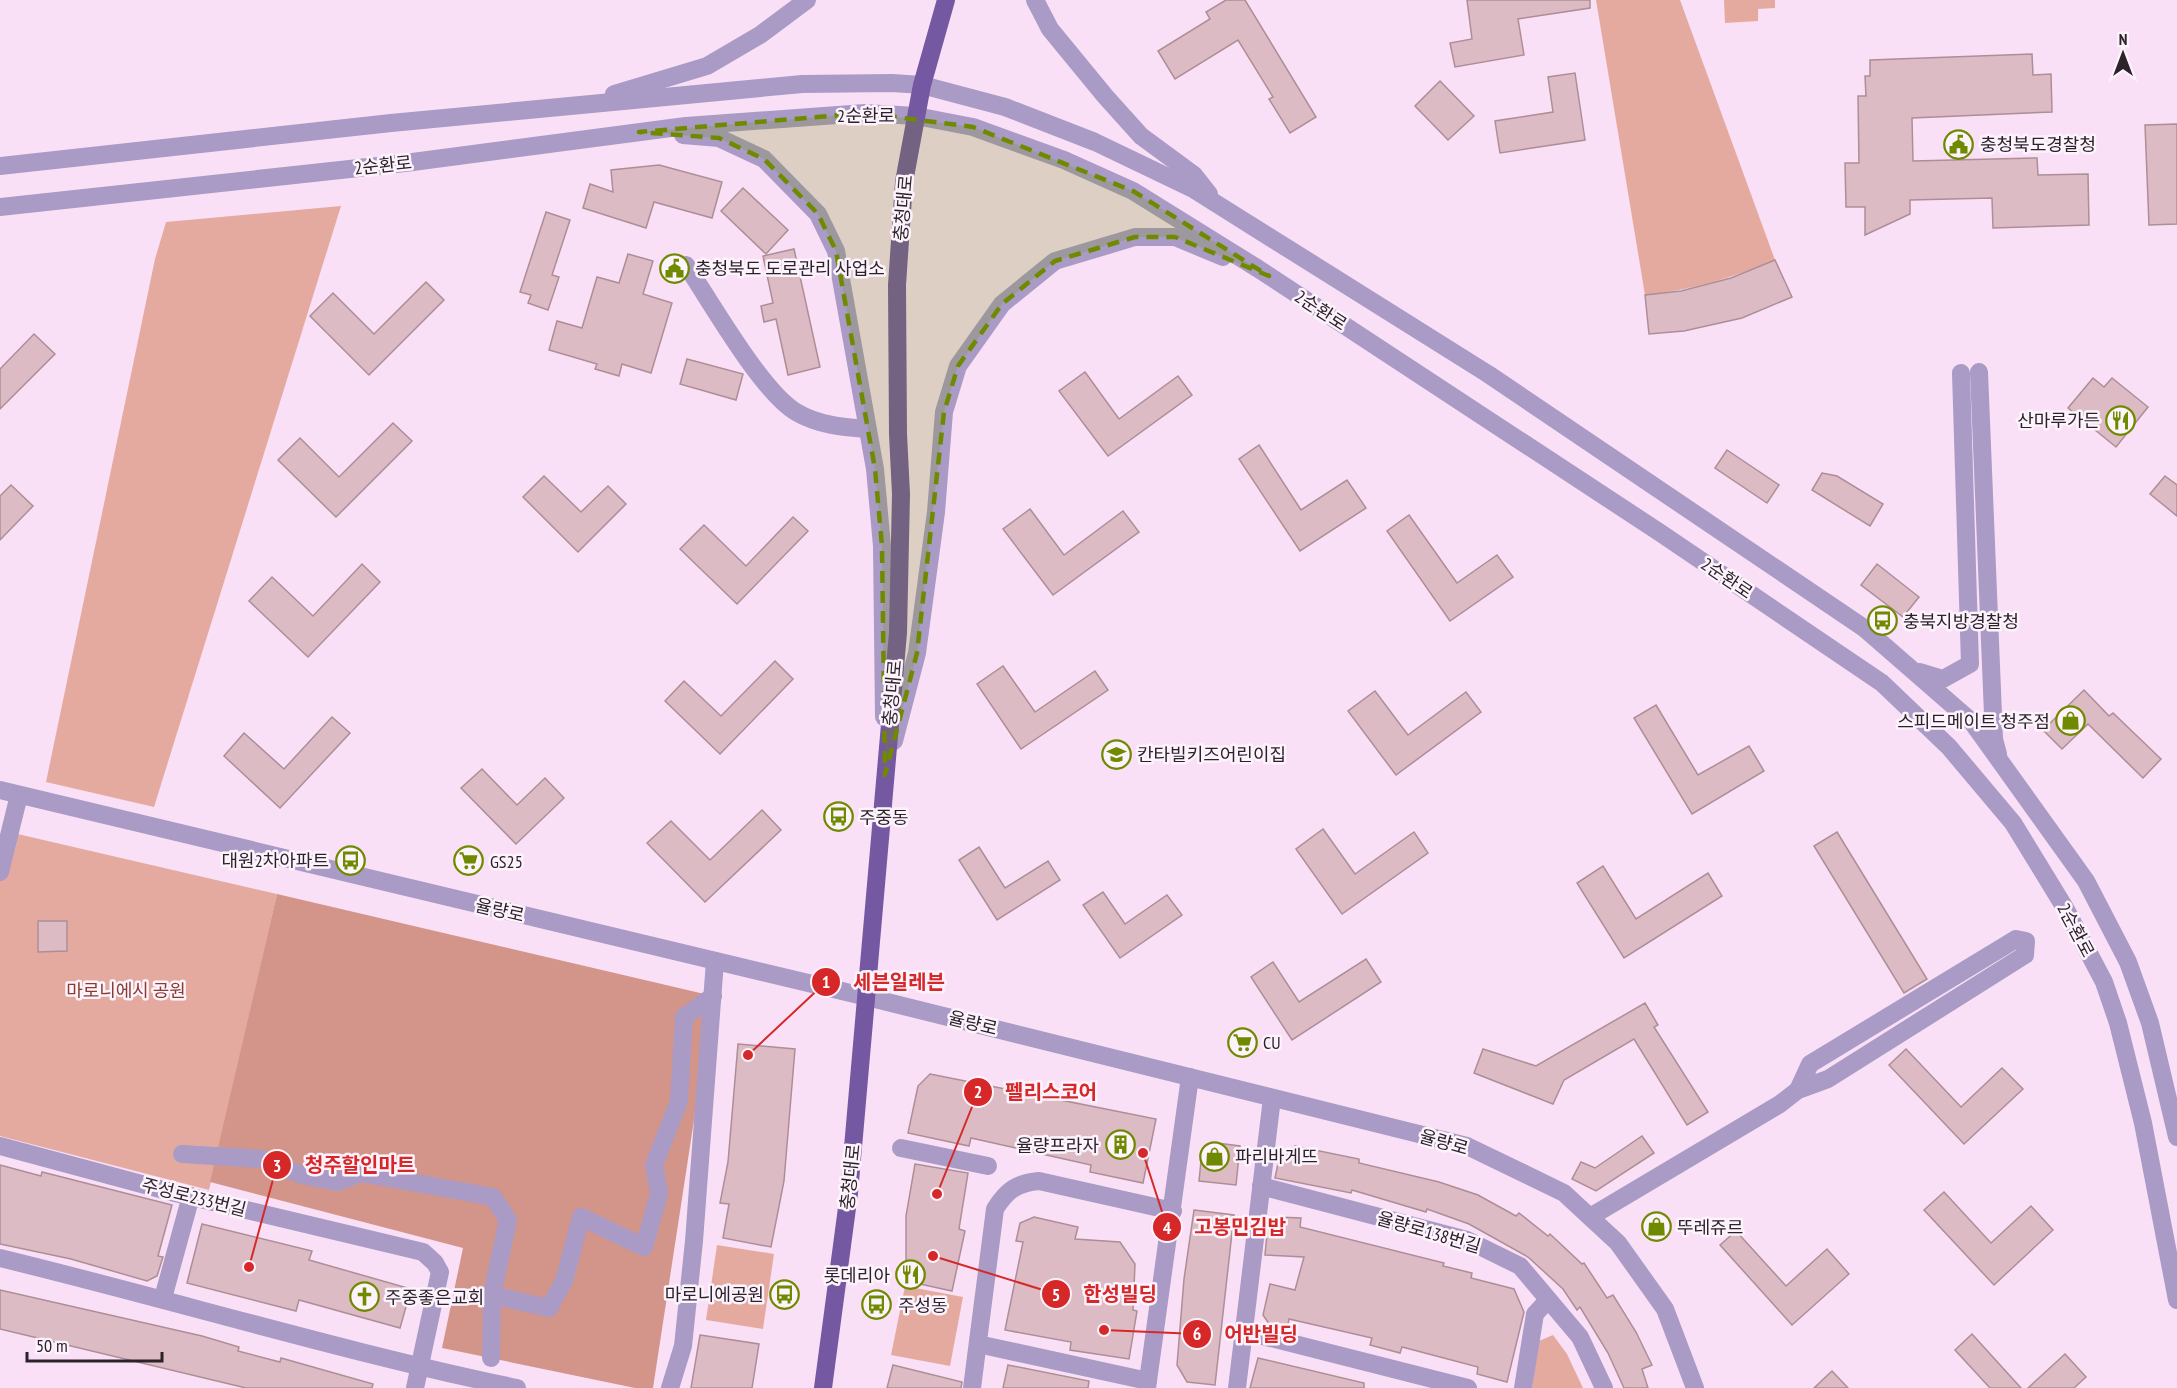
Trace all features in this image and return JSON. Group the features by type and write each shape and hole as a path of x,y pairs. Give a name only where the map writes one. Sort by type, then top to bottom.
{"main road":[{"name":"충청대로","path":"824,1388 849,1193 898,633 901,494 898,434 897,285 904,182 922,85 946,0"}],"street":[{"path":"558,107 707,66 760,35 807,0"},
{"path":"1035,0 1050,28 1105,96 1141,136 1194,175 1215,203"},
{"name":"2순환로","path":"0,166 558,107 802,84 922,85 1005,107 1095,142 1193,189 1498,381 1864,628 1972,722 2086,881 2128,962 2150,1023 2177,1137"},
{"name":"2순환로","path":"0,207 405,163 639,132 865,112 916,116 973,127 1064,160 1133,190 1269,276 1659,532 1882,683 1949,747 2013,823 2065,908 2104,982 2118,1023 2143,1123 2177,1299"},
{"path":"639,132 719,138 765,159 818,214 837,251 874,469 882,546 885,774"},
{"path":"885,774 917,653 936,512 944,412 958,366 1002,304 1055,261 1135,237 1175,237 1269,276"},
{"path":"686,265 771,390 796,411 827,425 867,429"},
{"path":"1914,671 1943,679 1970,664 1970,372 1994,739 2000,761"},
{"name":"율량로","path":"0,790 867,997 1467,1146 1564,1193 1618,1243 1665,1310 1695,1388"},
{"path":"0,872 19,795"},
{"path":"1590,1217 1780,1104 1798,1090 1828,1079 2025,955 2026,941 2016,939 1810,1064 1798,1090"},
{"path":"670,1388 683,1346 715,961"},
{"path":"492,1294 549,1308 564,1281 581,1216 644,1247 659,1194 654,1166 679,1101 684,1017 713,996"},
{"path":"978,1344 1147,1385 1190,1077"},
{"path":"1237,1388 1272,1098"},
{"name":"주성로233번길","path":"0,1146 191,1196 423,1252 435,1263 440,1272 419,1368"},
{"path":"901,1148 988,1166"},
{"path":"182,1154 262,1159 302,1175 337,1182 361,1173 493,1197 508,1220 492,1294 492,1358"},
{"path":"972,1388 995,1209 1005,1193 1020,1183 1039,1181 1173,1211"},
{"name":"율량로138번길","path":"1261,1186 1467,1240 1520,1266 1580,1337 1604,1388"},
{"path":"163,1298 191,1196"},
{"path":"0,1258 163,1298 419,1368 517,1388"},
{"path":"1523,1388 1535,1314 1548,1300"},
{"path":"1243,1331 1468,1388"},
{"path":"415,1388 419,1368"}],"highlighted area":[{"path":"865,113 973,127 1133,191 1269,276 1175,237 1135,237 1055,261 1002,304 958,366 944,412 917,653 885,775 882,546 875,469 836,251 818,214 764,159 719,138 639,132"}],"green space":[{"path":"1596,0 1680,0 1775,260 1711,282 1645,295"},
{"path":"1724,0 1775,0 1775,8 1758,9 1758,21 1725,23"},
{"path":"341,206 154,807 46,782 155,259 166,222"},
{"name":"마로니에시 공원","path":"9,832 277,894 209,1190 0,1136 0,872"},
{"path":"717,1245 774,1254 763,1329 706,1320"},
{"path":"905,1286 963,1297 950,1366 891,1355"},
{"path":"1553,1335 1567,1354 1583,1388 1532,1388 1539,1341"}],"shaded area":[{"path":"277,894 713,996 653,1388 635,1388 442,1348 463,1248 210,1182"}],"building":[{"path":"1226,0 1245,0 1316,117 1290,133 1269,99 1273,97 1238,40 1175,79 1158,51 1210,19 1206,12"},
{"path":"1467,0 1590,0 1590,8 1518,19 1524,55 1455,67 1450,43 1472,39"},
{"path":"2032,54 2033,75 2051,74 2052,112 1912,118 1913,161 2037,158 2038,175 2088,174 2089,225 1993,228 1992,198 1910,200 1910,214 1865,235 1865,207 1846,207 1845,163 1859,163 1858,96 1866,96 1865,76 1870,76 1870,60"},
{"path":"1575,73 1585,140 1500,153 1495,121 1553,112 1548,77"},
{"path":"1440,81 1474,116 1448,140 1415,106"},
{"path":"2177,124 2177,224 2149,225 2145,125"},
{"path":"659,165 722,182 712,218 654,202 646,228 583,208 590,184 613,192 611,170"},
{"path":"743,188 788,230 766,254 721,211"},
{"path":"546,212 570,220 552,275 559,277 548,310 528,303 531,295 520,292"},
{"path":"794,249 820,367 788,375 776,319 764,322 761,306 773,303 763,256"},
{"path":"628,254 653,261 643,294 672,303 651,373 622,364 619,376 595,369 597,364 549,350 557,321 582,328 597,277 619,283"},
{"path":"1775,260 1792,297 1742,318 1684,331 1649,334 1645,295 1681,291 1731,278"},
{"path":"426,282 444,300 369,375 310,316 333,293 374,334"},
{"path":"34,334 55,354 0,409 0,369"},
{"path":"687,359 743,374 736,400 680,384"},
{"path":"1085,372 1119,419 1178,376 1192,395 1108,456 1059,391"},
{"path":"2093,378 2104,387 2112,378 2148,407 2116,447 2068,408"},
{"path":"393,423 412,441 336,517 278,460 300,438 339,477"},
{"path":"1259,445 1301,510 1347,480 1366,508 1300,551 1239,459"},
{"path":"1727,450 1779,485 1767,503 1715,468"},
{"path":"1822,473 1837,476 1883,504 1870,526 1812,490"},
{"path":"544,476 581,512 608,486 626,504 578,552 523,497"},
{"path":"2165,476 2177,485 2177,516 2150,494"},
{"path":"11,485 33,506 0,540 0,496"},
{"path":"1030,509 1064,555 1123,511 1139,532 1053,595 1003,529"},
{"path":"1409,515 1457,583 1497,555 1513,577 1450,621 1387,531"},
{"path":"793,517 808,531 737,604 680,549 704,525 746,566"},
{"path":"362,564 380,582 308,657 249,601 272,577 313,616"},
{"path":"1877,564 1919,597 1903,617 1861,585"},
{"path":"775,661 793,679 720,754 665,701 684,681 721,716"},
{"path":"1003,666 1035,712 1095,671 1108,690 1021,749 977,684"},
{"path":"2084,690 2109,716 2113,713 2161,759 2143,778 2088,724 2062,749 2043,730"},
{"path":"1375,691 1408,735 1466,692 1481,712 1396,775 1348,711"},
{"path":"1656,705 1698,775 1749,746 1764,771 1692,814 1634,718"},
{"path":"332,717 350,733 280,808 224,756 244,733 284,769"},
{"path":"482,769 517,805 545,778 564,798 516,844 461,788"},
{"path":"762,810 781,830 705,902 647,843 671,821 710,860"},
{"path":"1323,829 1355,874 1414,832 1428,853 1342,914 1296,849"},
{"path":"1837,832 1927,979 1904,993 1814,846"},
{"path":"979,847 1005,888 1048,861 1060,880 997,920 959,860"},
{"path":"1603,866 1636,919 1708,873 1722,896 1624,958 1577,883"},
{"path":"1103,892 1125,924 1167,895 1182,915 1120,958 1083,905"},
{"path":"38,921 67,921 67,951 38,952"},
{"path":"1366,959 1381,982 1292,1040 1251,977 1273,962 1299,1002"},
{"path":"1645,1003 1658,1025 1654,1027 1708,1112 1687,1125 1634,1039 1564,1080 1553,1104 1474,1073 1483,1049 1536,1066"},
{"path":"738,1044 795,1049 784,1181 771,1247 723,1238 729,1204 720,1203 728,1162"},
{"path":"1906,1049 1961,1107 2002,1068 2023,1089 1964,1144 1889,1065"},
{"path":"930,1074 1156,1119 1143,1183 1090,1172 1091,1165 971,1138 969,1146 908,1133 918,1086"},
{"path":"1642,1136 1654,1153 1596,1191 1572,1179 1581,1162 1595,1168"},
{"path":"1217,1143 1240,1146 1236,1185 1199,1181 1202,1151"},
{"path":"1295,1146 1359,1159 1359,1163 1439,1182 1478,1195 1516,1216 1519,1213 1548,1236 1550,1234 1582,1264 1584,1263 1607,1298 1613,1295 1636,1332 1652,1365 1642,1369 1648,1388 1624,1388 1608,1353 1580,1307 1577,1310 1563,1289 1528,1257 1469,1224 1427,1209 1426,1212 1352,1190 1351,1193 1275,1178 1279,1159"},
{"path":"915,1164 968,1173 959,1229 965,1231 952,1291 906,1281 906,1216"},
{"path":"0,1165 41,1176 42,1172 172,1205 158,1256 163,1257 157,1276 147,1281 71,1259 0,1244"},
{"path":"1944,1192 1991,1243 2031,1206 2053,1230 1994,1285 1924,1210"},
{"path":"1194,1210 1234,1215 1215,1385 1187,1382 1177,1365 1184,1279"},
{"path":"1034,1217 1078,1227 1075,1239 1120,1242 1135,1264 1133,1310 1137,1311 1129,1359 1070,1350 1071,1342 1005,1330 1023,1242 1016,1241 1020,1223"},
{"path":"1277,1217 1301,1218 1300,1227 1444,1263 1443,1266 1472,1273 1471,1278 1514,1289 1524,1312 1507,1382 1477,1374 1478,1367 1402,1347 1400,1353 1370,1345 1372,1338 1289,1319 1287,1329 1270,1325 1263,1315 1270,1284 1295,1290 1304,1257 1265,1255 1268,1223"},
{"path":"202,1224 312,1251 309,1260 411,1289 400,1328 299,1300 296,1311 187,1283"},
{"path":"1736,1231 1786,1286 1827,1249 1849,1274 1792,1325 1720,1245"},
{"path":"0,1290 202,1336 239,1347 238,1351 280,1362 281,1358 373,1384 372,1388 246,1388 0,1329"},
{"path":"1972,1334 2021,1388 1990,1388 1955,1350"},
{"path":"700,1335 759,1344 752,1388 691,1388"},
{"path":"2065,1354 2086,1377 2074,1388 2028,1388"},
{"path":"1258,1358 1364,1383 1364,1388 1250,1388"},
{"path":"893,1365 962,1382 961,1388 887,1388"},
{"path":"1008,1365 1089,1381 1088,1388 1003,1388"},
{"path":"1832,1371 1848,1388 1814,1388"}],"place":[{"name":"충청북도경찰청","path":"1959,144"},
{"name":"충청북도 도로관리 사업소","path":"674,268"},
{"name":"산마루가든","path":"2121,420"},
{"name":"충북지방경찰청","path":"1882,621"},
{"name":"스피드메이트 청주점","path":"2071,721"},
{"name":"칸타빌키즈어린이집","path":"1116,754"},
{"name":"주중동","path":"838,817"},
{"name":"대원2차아파트","path":"350,860"},
{"name":"GS25","path":"469,861"},
{"name":"CU","path":"1242,1042"},
{"name":"세븐일레븐","path":"748,1055"},
{"name":"율량프라자","path":"1120,1145"},
{"name":"고봉민김밥","path":"1143,1153"},
{"name":"파리바게뜨","path":"1214,1156"},
{"name":"펠리스코어","path":"937,1194"},
{"name":"뚜레쥬르","path":"1656,1227"},
{"name":"한성빌딩","path":"933,1256"},
{"name":"청주할인마트","path":"249,1267"},
{"name":"롯데리아","path":"911,1275"},
{"name":"마로니에공원","path":"785,1294"},
{"name":"주중좋은교회","path":"364,1297"},
{"name":"주성동","path":"877,1305"},
{"name":"어반빌딩","path":"1104,1330"}]}
